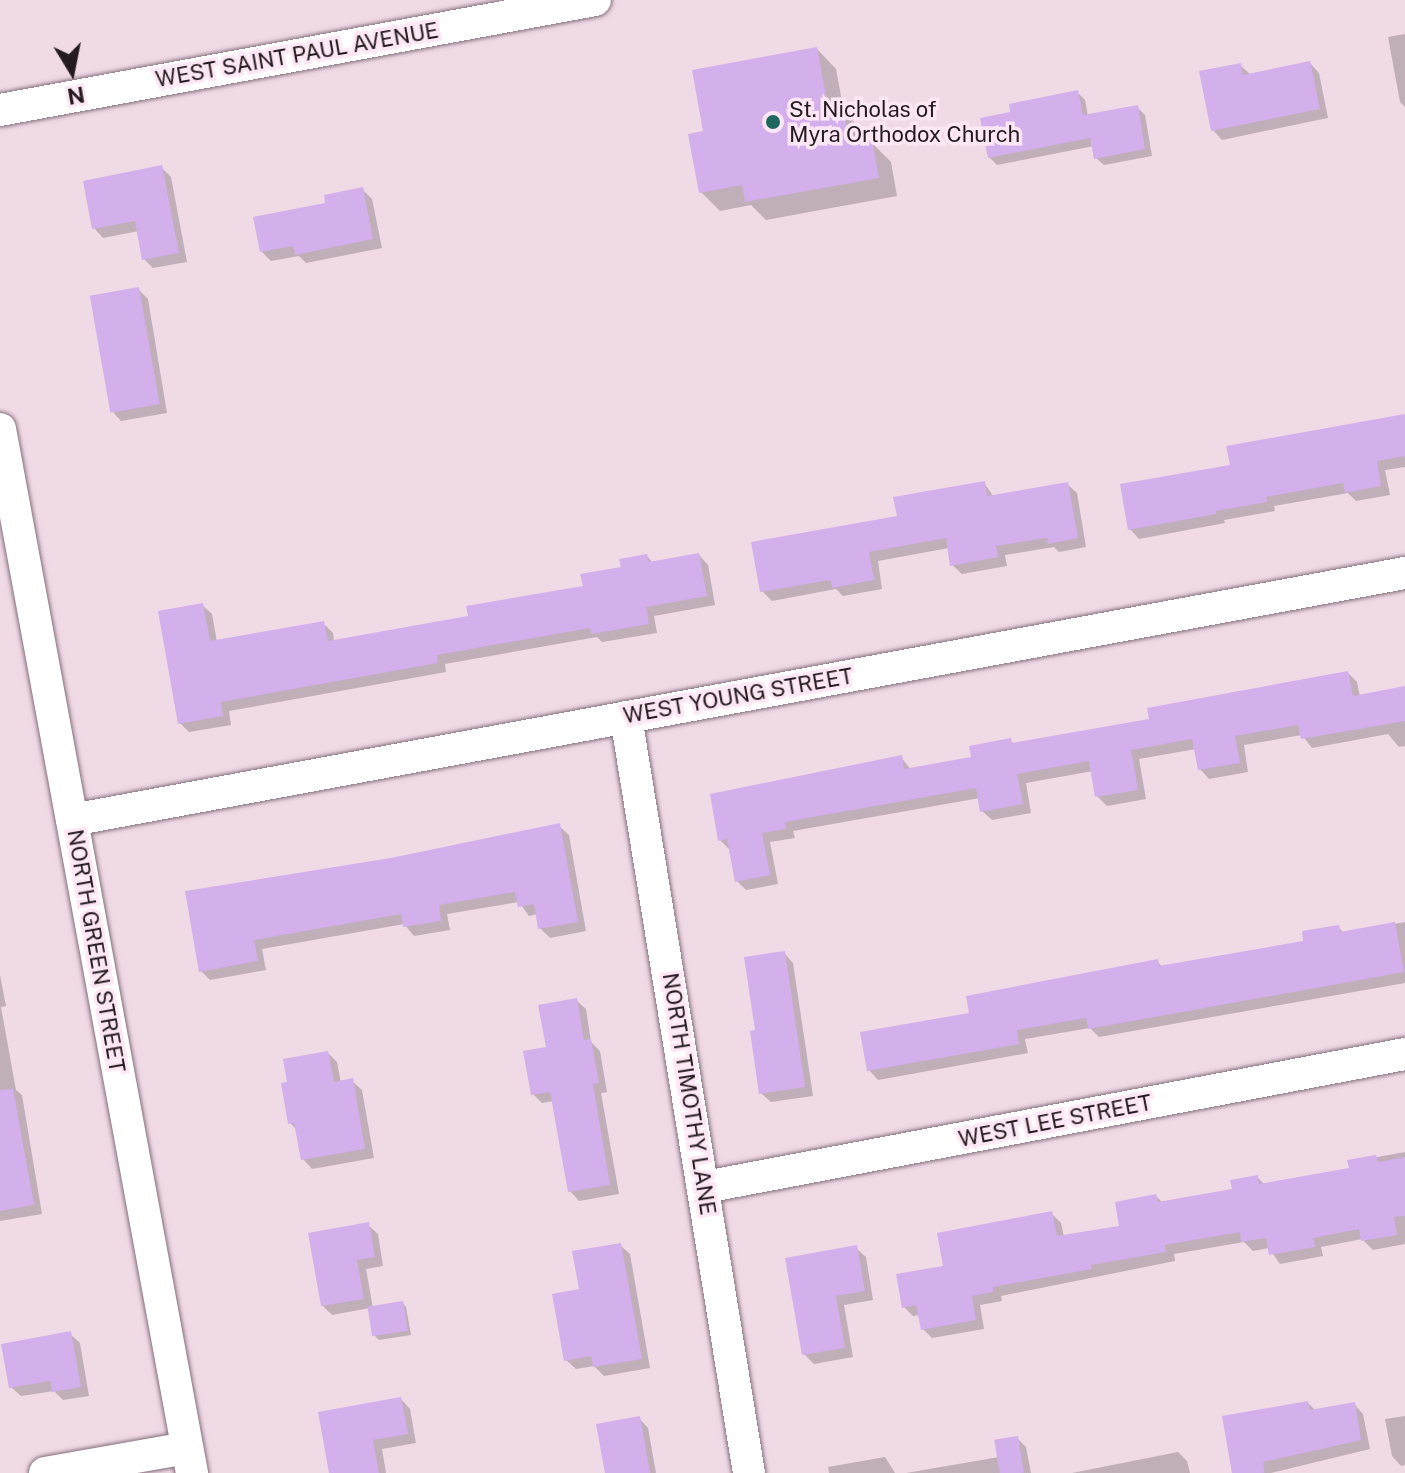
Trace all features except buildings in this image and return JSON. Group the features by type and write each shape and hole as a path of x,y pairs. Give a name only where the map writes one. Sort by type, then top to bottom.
{"street":[{"name":"WEST SAINT PAUL AVENUE","path":"0,110 595,0"},
{"name":"NORTH GREEN STREET","path":"0,429 190,1461"},
{"name":"WEST YOUNG STREET","path":"72,820 1405,573"},
{"name":"NORTH TIMOTHY LANE","path":"626,717 705,1187 749,1473"},
{"name":"WEST LEE STREET","path":"705,1187 1405,1054"},
{"path":"45,1473 190,1461"}],"place":[{"name":"St. Nicholas of Myra Orthodox Church","path":"773,122"}]}
